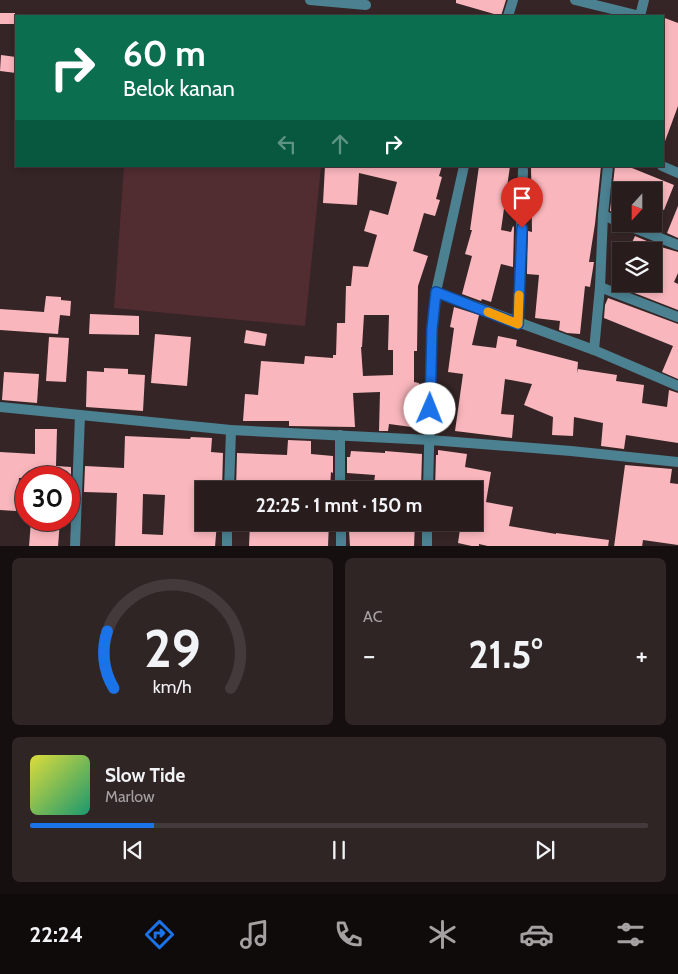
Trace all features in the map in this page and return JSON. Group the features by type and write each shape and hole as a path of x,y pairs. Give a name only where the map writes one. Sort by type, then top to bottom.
{"street":[{"path":"310,0 366,7"},
{"path":"508,15 513,0"},
{"path":"575,0 636,15"},
{"path":"640,15 644,0"},
{"path":"428,481 432,329 436,292 464,167"},
{"path":"594,350 608,167"},
{"path":"664,167 678,173"},
{"path":"518,324 524,170"},
{"path":"603,215 612,219"},
{"path":"646,232 678,245"},
{"path":"600,287 678,317"},
{"path":"436,292 518,324 594,350 678,386"},
{"path":"0,407 231,430 430,440 571,451 678,462"},
{"path":"75,546 80,415"},
{"path":"229,481 231,430"},
{"path":"340,435 340,481"},
{"path":"226,546 227,531"},
{"path":"341,531 341,546"},
{"path":"428,531 429,546"}],"shaded area":[{"path":"124,167 321,167 305,326 114,308"}],"building":[{"path":"456,0 506,0 501,15 456,3"},
{"path":"0,13 15,13 15,24 0,24"},
{"path":"664,18 678,23 678,106 664,144"},
{"path":"1,55 15,57 15,73 0,71"},
{"path":"325,167 442,167 439,176 442,177 436,199 440,200 435,216 424,213 413,251 428,256 418,286 417,351 414,351 414,382 419,383 419,428 389,424 388,431 379,431 380,392 353,393 355,427 289,426 289,421 243,421 245,394 258,395 261,361 304,364 305,356 333,358 333,355 336,355 337,323 345,323 346,286 351,286 353,266 368,267 377,235 364,231 370,210 388,215 397,182 359,173 357,205 323,203","holes":["364,315 389,315 388,350 393,350 393,375 363,376 361,347"]},
{"path":"479,167 510,167 501,230 511,232 514,227 513,267 501,264 491,302 482,299 481,301 462,294 472,256 465,254 472,230 470,230"},
{"path":"531,167 601,167 589,262 594,262 590,287 585,286 580,334 559,330 560,321 535,318 539,275 527,274 528,231 532,232"},
{"path":"615,167 629,167 674,185 664,210 662,209 662,182 613,182"},
{"path":"612,193 612,212 610,211"},
{"path":"678,206 678,238 667,233"},
{"path":"635,236 649,242 632,242"},
{"path":"662,247 678,252 678,273 674,282 678,284 678,310 632,292 662,292"},
{"path":"46,296 61,297 61,300 71,301 70,316 60,315 58,334 0,330 0,309 44,312"},
{"path":"608,298 678,324 678,379 662,372 673,346 604,318 605,305"},
{"path":"454,307 479,315 472,345 496,348 498,336 517,340 516,346 578,362 577,373 578,369 617,375 616,381 644,385 642,403 667,407 669,390 678,393 678,443 626,435 624,449 601,446 603,423 574,417 573,436 552,435 553,417 524,405 532,384 505,379 501,414 514,415 512,438 455,431 463,374 448,372 454,328 450,327"},
{"path":"90,314 139,316 139,335 89,334"},
{"path":"246,330 267,334 265,346 244,343"},
{"path":"155,334 191,337 187,386 151,383"},
{"path":"49,337 69,338 66,382 46,381"},
{"path":"104,368 128,369 128,374 145,375 143,411 86,407 87,371 104,372"},
{"path":"4,372 39,374 37,403 2,400"},
{"path":"35,429 57,429 56,466 15,466 15,511 0,510 0,452 35,454"},
{"path":"125,436 190,439 191,437 212,438 211,452 223,453 222,481 195,481 195,531 216,531 215,546 115,546 117,493 84,492 85,466 124,468","holes":["143,494 165,495 163,535 142,534"]},
{"path":"288,440 311,441 311,454 333,456 333,473 331,472 330,481 236,481 237,453 287,455"},
{"path":"438,450 467,454 465,467 491,472 486,502 513,507 509,526 609,540 608,546 488,546 479,544 479,546 472,546 458,543 460,531 483,531 483,481 435,481 436,455 438,455"},
{"path":"351,451 422,454 421,481 374,481 375,475 347,473 347,457 350,457"},
{"path":"625,465 672,469 670,483 678,484 678,545 643,540 642,546 614,546"},
{"path":"30,531 59,531 58,546 29,546"},
{"path":"250,531 329,531 328,546 249,546"},
{"path":"349,531 415,531 414,546 350,546"}],"slow traffic":[{"path":"488,312 518,324 519,295"}],"route":[{"path":"430,409 432,329 436,292 518,324 522,228"}]}
